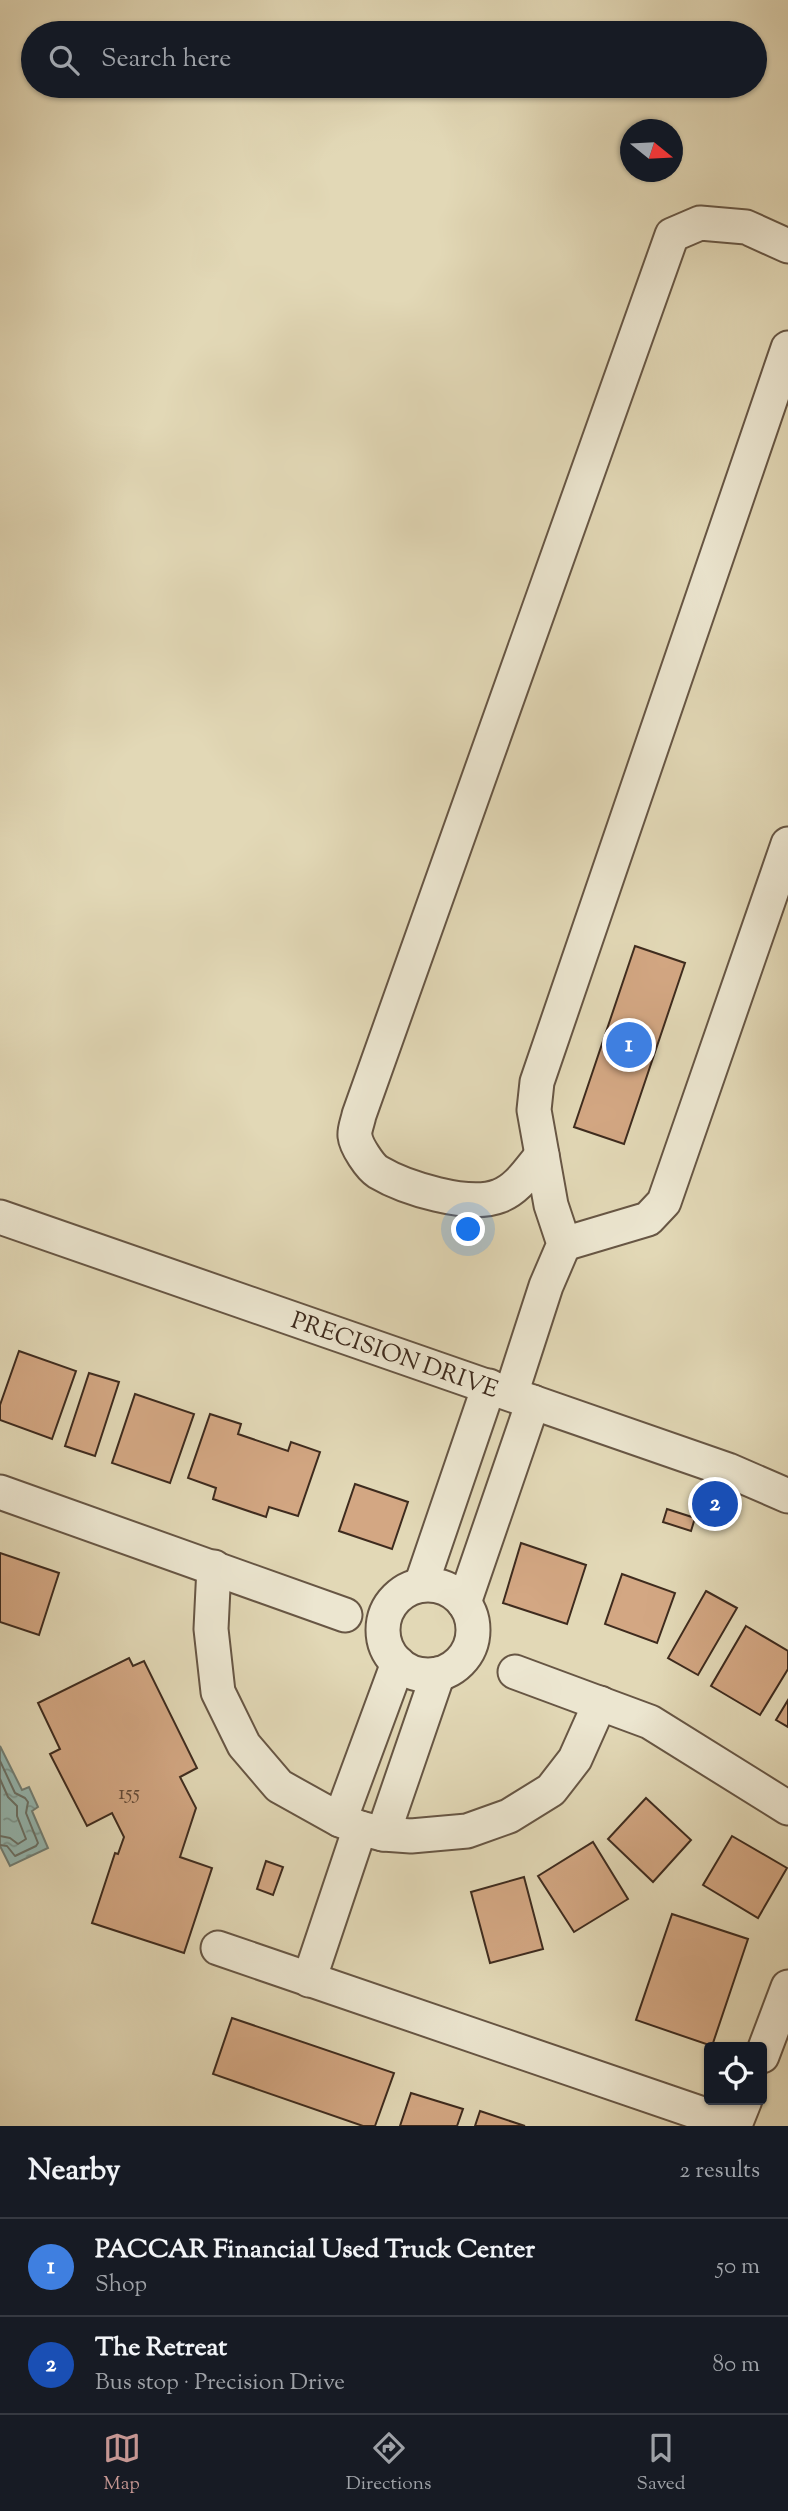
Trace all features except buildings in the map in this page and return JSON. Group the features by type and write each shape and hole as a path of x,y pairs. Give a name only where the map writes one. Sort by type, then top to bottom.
{"street":[{"path":"542,1155 513,1189 497,1198 469,1200 441,1196 376,1171 360,1149 355,1135 359,1115 672,235 700,223 747,227 788,246"},
{"path":"464,1603 511,1394 546,1286 564,1244 551,1205 534,1110 537,1082 788,348"},
{"path":"564,1244 648,1219 664,1202 788,844"},
{"name":"PRECISION DRIVE","path":"0,1217 728,1469 788,1496"},
{"path":"421,1585 511,1394"},
{"path":"0,1492 345,1615"},
{"path":"214,1567 211,1629 218,1692 244,1745 279,1786 361,1828 411,1836 467,1831 509,1816 551,1790 575,1759 600,1703"},
{"path":"361,1828 438,1674 460,1661 467,1651 473,1627 464,1603 445,1588 421,1585 409,1588 398,1595 385,1617 382,1629 384,1642 398,1663 416,1673 438,1674"},
{"path":"309,1980 361,1828 398,1663"},
{"path":"515,1672 650,1722 788,1808"},
{"path":"218,1948 735,2125 743,2105"},
{"path":"767,2043 788,1987"}],"water":[{"path":"0,1746 22,1790 29,1787 38,1807 32,1811 48,1848 10,1866 0,1846"}],"place":[{"name":"PACCAR Financial Used Truck Center","path":"629,1045"},
{"name":"The Retreat","path":"715,1504"}]}
